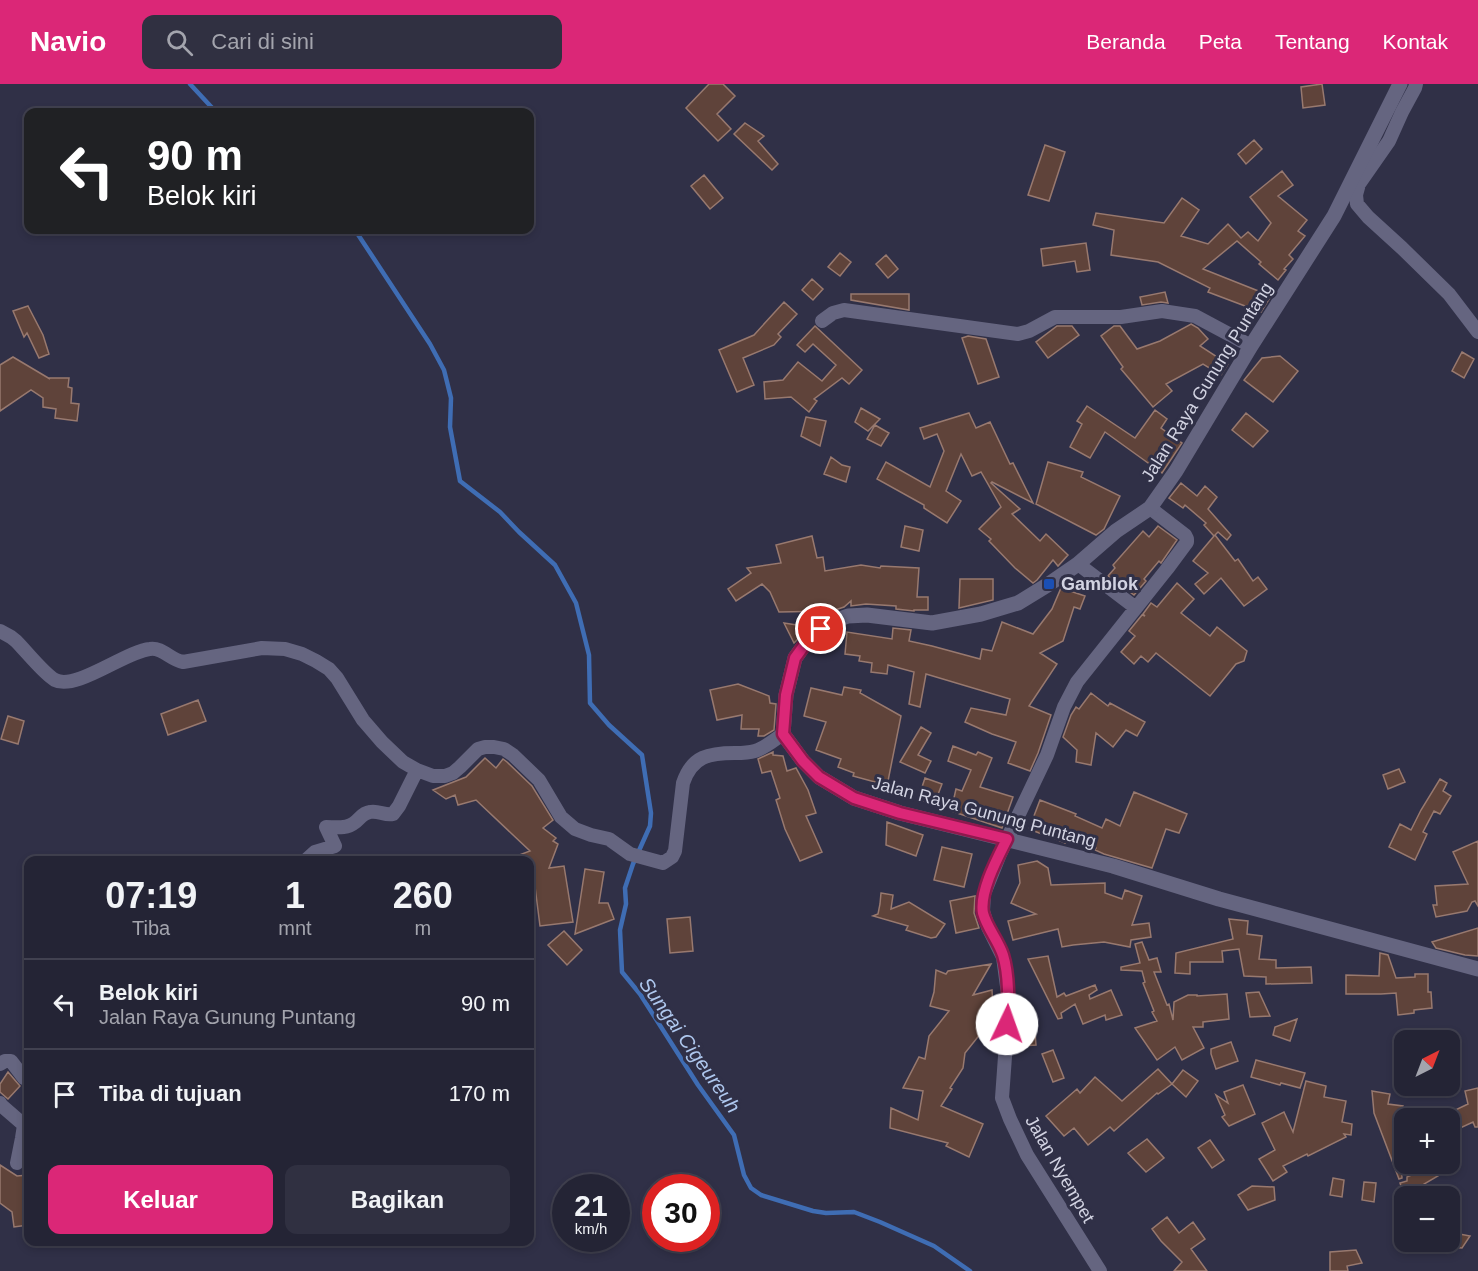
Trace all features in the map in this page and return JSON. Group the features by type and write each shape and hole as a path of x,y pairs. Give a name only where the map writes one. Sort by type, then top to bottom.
{"street":[{"name":"Jalan Raya Gunung Puntang","path":"1400,84 1335,216 1251,346 1176,471 1150,508 1116,531 1078,564 1018,603 981,614 932,623 867,615 848,616 821,629 795,658 786,695 783,734 803,761 819,777 854,798 900,813 1113,866 1219,899 1478,969"},
{"path":"1416,84 1389,141 1359,184 1356,195 1357,204 1449,294 1478,332"},
{"path":"822,321 833,313 844,310 1018,334 1029,331 1055,317 1121,317 1162,311 1195,316 1251,346"},
{"name":"Jalan Nyempet","path":"1100,1271 1027,1155 1002,1098 1009,1001 1003,957 983,911 984,894 1047,755 1064,707 1077,682 1187,542 1185,535 1150,508"},
{"path":"1078,564 1136,608"},
{"path":"0,632 11,636 51,677 63,682 91,674 149,649 159,650 172,659 183,662 262,648 285,649 316,660 329,669 363,720 382,742 403,762 417,770 433,776 445,776 453,773 478,749 494,747 504,749 538,780 561,817 568,824 583,833 613,840 623,849 640,857 663,863 672,857 675,851 683,783 691,766 717,753 755,751 783,734"},
{"path":"311,856 315,852 335,846 326,826 349,826 362,815 370,812 393,814 417,770"},
{"path":"0,1064 11,1061 24,1078"},
{"path":"0,1103 24,1125 17,1163"}],"building":[{"path":"709,84 723,84 735,96 717,114 731,129 718,141 686,108"},
{"path":"1322,84 1325,105 1303,108 1301,87"},
{"path":"745,123 764,136 758,141 778,164 772,170 734,134"},
{"path":"1254,140 1262,149 1246,164 1238,154"},
{"path":"1045,145 1065,152 1049,201 1028,195"},
{"path":"1282,171 1293,185 1278,196 1307,220 1298,231 1305,236 1289,255 1293,259 1278,280 1237,241 1203,269 1271,296 1261,312 1208,292 1210,288 1158,262 1111,255 1114,230 1093,225 1096,213 1164,223 1182,198 1199,210 1181,236 1208,244 1228,224 1241,238 1248,232 1258,241 1271,223 1250,197"},
{"path":"704,175 723,198 710,209 691,186"},
{"path":"1086,243 1090,270 1077,272 1075,261 1043,266 1041,249"},
{"path":"840,253 851,262 840,276 828,267"},
{"path":"886,255 898,269 888,278 876,264"},
{"path":"812,279 823,289 813,300 802,290"},
{"path":"1165,292 1168,303 1142,305 1140,297"},
{"path":"851,294 909,294 909,310 851,300"},
{"path":"784,302 797,314 778,334 781,337 774,345 743,358 754,385 737,392 719,350 754,335"},
{"path":"28,306 43,335 49,354 39,358 27,333 24,337 13,311"},
{"path":"1191,324 1208,339 1200,346 1228,364 1221,375 1203,364 1166,384 1172,391 1153,407 1121,369 1123,367 1101,336 1114,326 1120,326 1137,349 1160,341"},
{"path":"815,326 862,370 849,384 842,378 814,399 817,401 809,412 791,397 765,399 764,382 783,380 798,362 822,381 836,365 813,344 805,352 797,345"},
{"path":"1057,326 1072,326 1079,335 1048,358 1036,342"},
{"path":"968,336 986,339 999,377 978,384 962,338"},
{"path":"1462,352 1474,359 1464,378 1452,371"},
{"path":"1280,356 1298,371 1273,402 1244,380 1262,358"},
{"path":"13,357 50,379 69,378 68,387 72,388 71,403 79,404 77,421 55,418 56,409 43,407 43,398 31,390 0,411 0,365"},
{"path":"1087,406 1135,438 1155,410 1167,419 1161,428 1182,443 1162,473 1105,432 1090,458 1070,447 1082,424 1077,421"},
{"path":"861,408 880,419 868,431 855,422"},
{"path":"969,413 976,428 990,422 1010,464 1013,463 1033,503 992,482 1020,509 1012,514 1040,541 1046,534 1068,555 1058,566 1053,560 1033,583 1015,568 989,541 991,539 979,529 1001,507 981,472 972,476 961,454 946,491 961,501 947,523 924,508 924,505 877,479 886,462 930,487 944,451 937,434 924,439 920,428"},
{"path":"1246,413 1268,431 1253,447 1232,430"},
{"path":"806,417 826,421 820,446 801,436"},
{"path":"875,425 889,433 881,446 867,439"},
{"path":"831,457 842,465 850,467 846,482 824,474"},
{"path":"1048,462 1083,472 1081,477 1120,496 1104,529 1096,535 1036,504"},
{"path":"1181,483 1197,496 1205,486 1217,497 1208,509 1231,535 1227,540 1218,532 1215,535 1235,561 1238,559 1253,581 1258,577 1267,589 1244,606 1221,578 1204,594 1195,584 1208,573 1193,561 1214,536 1204,525 1206,523 1185,505 1183,508 1169,498"},
{"path":"905,526 923,530 919,551 901,547"},
{"path":"1158,526 1177,540 1161,563 1159,561 1144,579 1146,581 1134,595 1108,576 1115,568 1113,565 1143,531 1149,537"},
{"path":"812,536 817,558 823,557 825,571 861,565 880,568 881,566 919,568 917,597 928,597 928,610 914,611 896,609 896,606 866,604 851,606 851,601 844,607 832,611 779,612 770,592 762,584 736,601 728,589 751,573 747,568 781,563 776,545"},
{"path":"960,579 993,579 993,600 959,608"},
{"path":"1177,583 1194,599 1181,613 1210,636 1217,627 1247,651 1244,661 1236,664 1210,696 1156,653 1148,662 1141,656 1134,664 1121,652 1135,636 1129,631 1142,615 1145,616 1143,614 1151,603 1157,607"},
{"path":"1061,588 1085,596 1080,609 1074,607 1063,641 1040,653 1057,664 1029,706 1051,715 1030,771 1008,763 1016,742 965,722 971,708 1006,715 1010,699 926,674 920,707 909,704 914,672 888,665 887,674 871,672 872,663 859,661 860,656 845,654 847,632 892,639 893,628 911,630 909,641 980,659 982,649 992,651 1002,622 1033,634 1052,609"},
{"path":"784,623 810,627 794,643"},
{"path":"738,684 769,696 770,703 776,704 774,730 764,736 758,736 759,729 741,729 742,715 717,720 710,690"},
{"path":"844,687 861,690 860,693 901,716 886,791 873,786 875,782 853,776 854,773 838,767 841,759 816,750 826,722 804,716 811,688 842,695"},
{"path":"1091,693 1108,706 1110,703 1145,722 1137,736 1126,730 1113,747 1096,733 1091,765 1076,762 1077,750 1063,737 1076,707 1079,709"},
{"path":"198,700 206,721 168,735 161,714"},
{"path":"8,716 24,721 18,744 1,739"},
{"path":"921,727 931,733 918,755 931,761 925,773 900,762"},
{"path":"953,746 976,755 978,752 992,758 980,787 1013,797 1002,828 951,811 956,789 962,791 971,770 948,761"},
{"path":"773,752 773,755 783,756 787,771 796,768 808,790 816,813 806,816 822,852 800,861 785,829 776,800 780,798 771,771 762,773 758,759"},
{"path":"485,758 496,768 503,759 532,786 553,820 543,828 556,838 553,841 558,844 549,868 564,866 573,922 540,926 534,879 534,856 517,856 530,851 476,800 458,805 455,795 446,799 433,790 466,777"},
{"path":"1399,769 1405,782 1388,789 1383,775"},
{"path":"925,778 942,784 934,805 918,799"},
{"path":"1440,779 1447,783 1443,791 1451,796 1440,814 1434,811 1423,832 1427,834 1415,860 1389,847 1400,824 1411,830"},
{"path":"1134,792 1187,814 1179,833 1166,829 1152,868 1104,854 1068,834 1065,843 1029,829 1040,800 1076,814 1075,816 1102,828 1106,819 1120,826"},
{"path":"887,822 923,835 916,856 886,845"},
{"path":"1478,841 1478,906 1475,901 1467,911 1436,917 1433,905 1437,905 1435,886 1468,884 1453,852"},
{"path":"942,847 972,854 964,887 934,880"},
{"path":"1037,861 1048,868 1051,885 1105,883 1105,893 1122,899 1125,890 1142,896 1132,925 1149,923 1151,937 1131,940 1130,947 1104,942 1062,947 1058,929 1013,940 1008,921 1036,914 1011,903 1020,883 1018,865"},
{"path":"585,869 604,872 599,903 608,903 614,919 575,934"},
{"path":"881,893 893,895 891,909 909,902 945,924 936,937 931,938 906,930 908,926 873,916 878,914"},
{"path":"975,896 974,913 979,928 956,933 950,901"},
{"path":"690,917 693,951 670,953 667,919"},
{"path":"1229,919 1248,921 1247,934 1262,936 1259,959 1276,960 1276,968 1311,967 1312,983 1266,984 1266,977 1244,976 1239,949 1222,951 1223,962 1190,962 1190,974 1175,973 1176,953 1233,939"},
{"path":"1478,928 1478,956 1436,948 1432,942"},
{"path":"564,931 582,950 567,965 548,945"},
{"path":"1142,942 1149,960 1157,958 1161,972 1154,972 1167,1005 1169,1004 1173,1020 1174,1002 1188,995 1227,994 1229,1019 1203,1022 1203,1027 1193,1027 1204,1048 1182,1060 1175,1047 1157,1060 1135,1028 1157,1021 1143,983 1145,982 1142,971 1121,970 1121,967 1140,963 1135,944"},
{"path":"1380,953 1388,955 1396,978 1428,974 1428,992 1431,992 1432,1008 1398,1015 1396,993 1346,994 1346,975 1379,976"},
{"path":"1048,956 1057,997 1095,985 1097,990 1089,995 1090,999 1111,990 1122,1015 1106,1020 1105,1015 1083,1024 1075,1004 1061,1013 1062,1018 1058,1019 1028,959"},
{"path":"991,964 973,995 992,990 993,1007 988,1013 996,1018 986,1033 981,1033 965,1053 963,1068 941,1106 983,1124 969,1157 946,1146 948,1143 890,1128 891,1108 918,1120 923,1091 903,1088 919,1057 925,1059 929,1036 949,1011 930,1006 936,970 946,974 948,971"},
{"path":"1259,992 1270,1016 1250,1017 1246,993"},
{"path":"1034,1019 1036,1045 1021,1046 1015,1039 1016,1033"},
{"path":"1297,1019 1290,1041 1273,1035 1275,1027"},
{"path":"1231,1042 1238,1061 1216,1069 1211,1049"},
{"path":"1053,1050 1064,1078 1053,1082 1042,1054"},
{"path":"1256,1060 1305,1073 1300,1088 1251,1077"},
{"path":"1158,1069 1172,1084 1157,1093 1114,1131 1110,1127 1088,1145 1074,1128 1064,1136 1046,1116 1077,1089 1080,1093 1095,1077 1122,1101"},
{"path":"1183,1070 1198,1081 1186,1097 1172,1084"},
{"path":"8,1072 20,1086 8,1099 0,1092 0,1084"},
{"path":"1306,1081 1326,1086 1324,1097 1346,1101 1342,1122 1352,1124 1351,1135 1344,1134 1346,1137 1283,1166 1287,1172 1273,1181 1259,1159 1275,1150 1262,1123 1284,1112 1293,1132"},
{"path":"1243,1085 1255,1114 1229,1126 1222,1117 1225,1115 1216,1095 1228,1103 1224,1092"},
{"path":"1478,1088 1478,1127 1475,1127 1473,1122 1460,1128 1460,1108 1468,1104 1465,1091"},
{"path":"1372,1091 1390,1094 1388,1104 1403,1106 1403,1108 1394,1108 1394,1166 1374,1113"},
{"path":"1147,1139 1164,1158 1146,1172 1128,1153"},
{"path":"1210,1140 1224,1160 1212,1168 1198,1148"},
{"path":"0,1165 17,1176 24,1175 24,1226 14,1227 12,1212 0,1203"},
{"path":"1413,1174 1441,1174 1424,1184 1425,1186 1401,1186 1400,1183 1407,1181 1407,1177"},
{"path":"1333,1178 1344,1180 1342,1197 1330,1195"},
{"path":"1364,1182 1376,1183 1374,1202 1362,1200"},
{"path":"1252,1186 1274,1187 1275,1200 1248,1210 1238,1195"},
{"path":"1167,1217 1179,1233 1193,1222 1205,1239 1191,1249 1207,1271 1174,1271 1182,1262 1152,1229"},
{"path":"1460,1234 1470,1236 1460,1248"},
{"path":"1356,1250 1362,1263 1347,1266 1348,1271 1330,1271 1330,1252"}],"waterway":[{"name":"Sungai Cigeureuh","path":"190,84 212,108"},
{"name":"Sungai Cigeureuh","path":"358,234 430,344 444,370 451,398 450,427 460,481 500,512 555,565 576,603 589,655 590,703 609,725 642,755 651,813 650,826 625,888 626,904 620,930 622,972 640,994 698,1085 734,1135 744,1175 751,1188 761,1195 813,1211 854,1212 934,1246 970,1271"}],"place":[{"name":"Gamblok","path":"1049,584"}],"route":[{"path":"821,629 795,658 786,695 783,734 803,761 819,777 854,798 900,813 1007,839 984,894 983,911 1003,957 1009,1001 1007,1024"}]}
